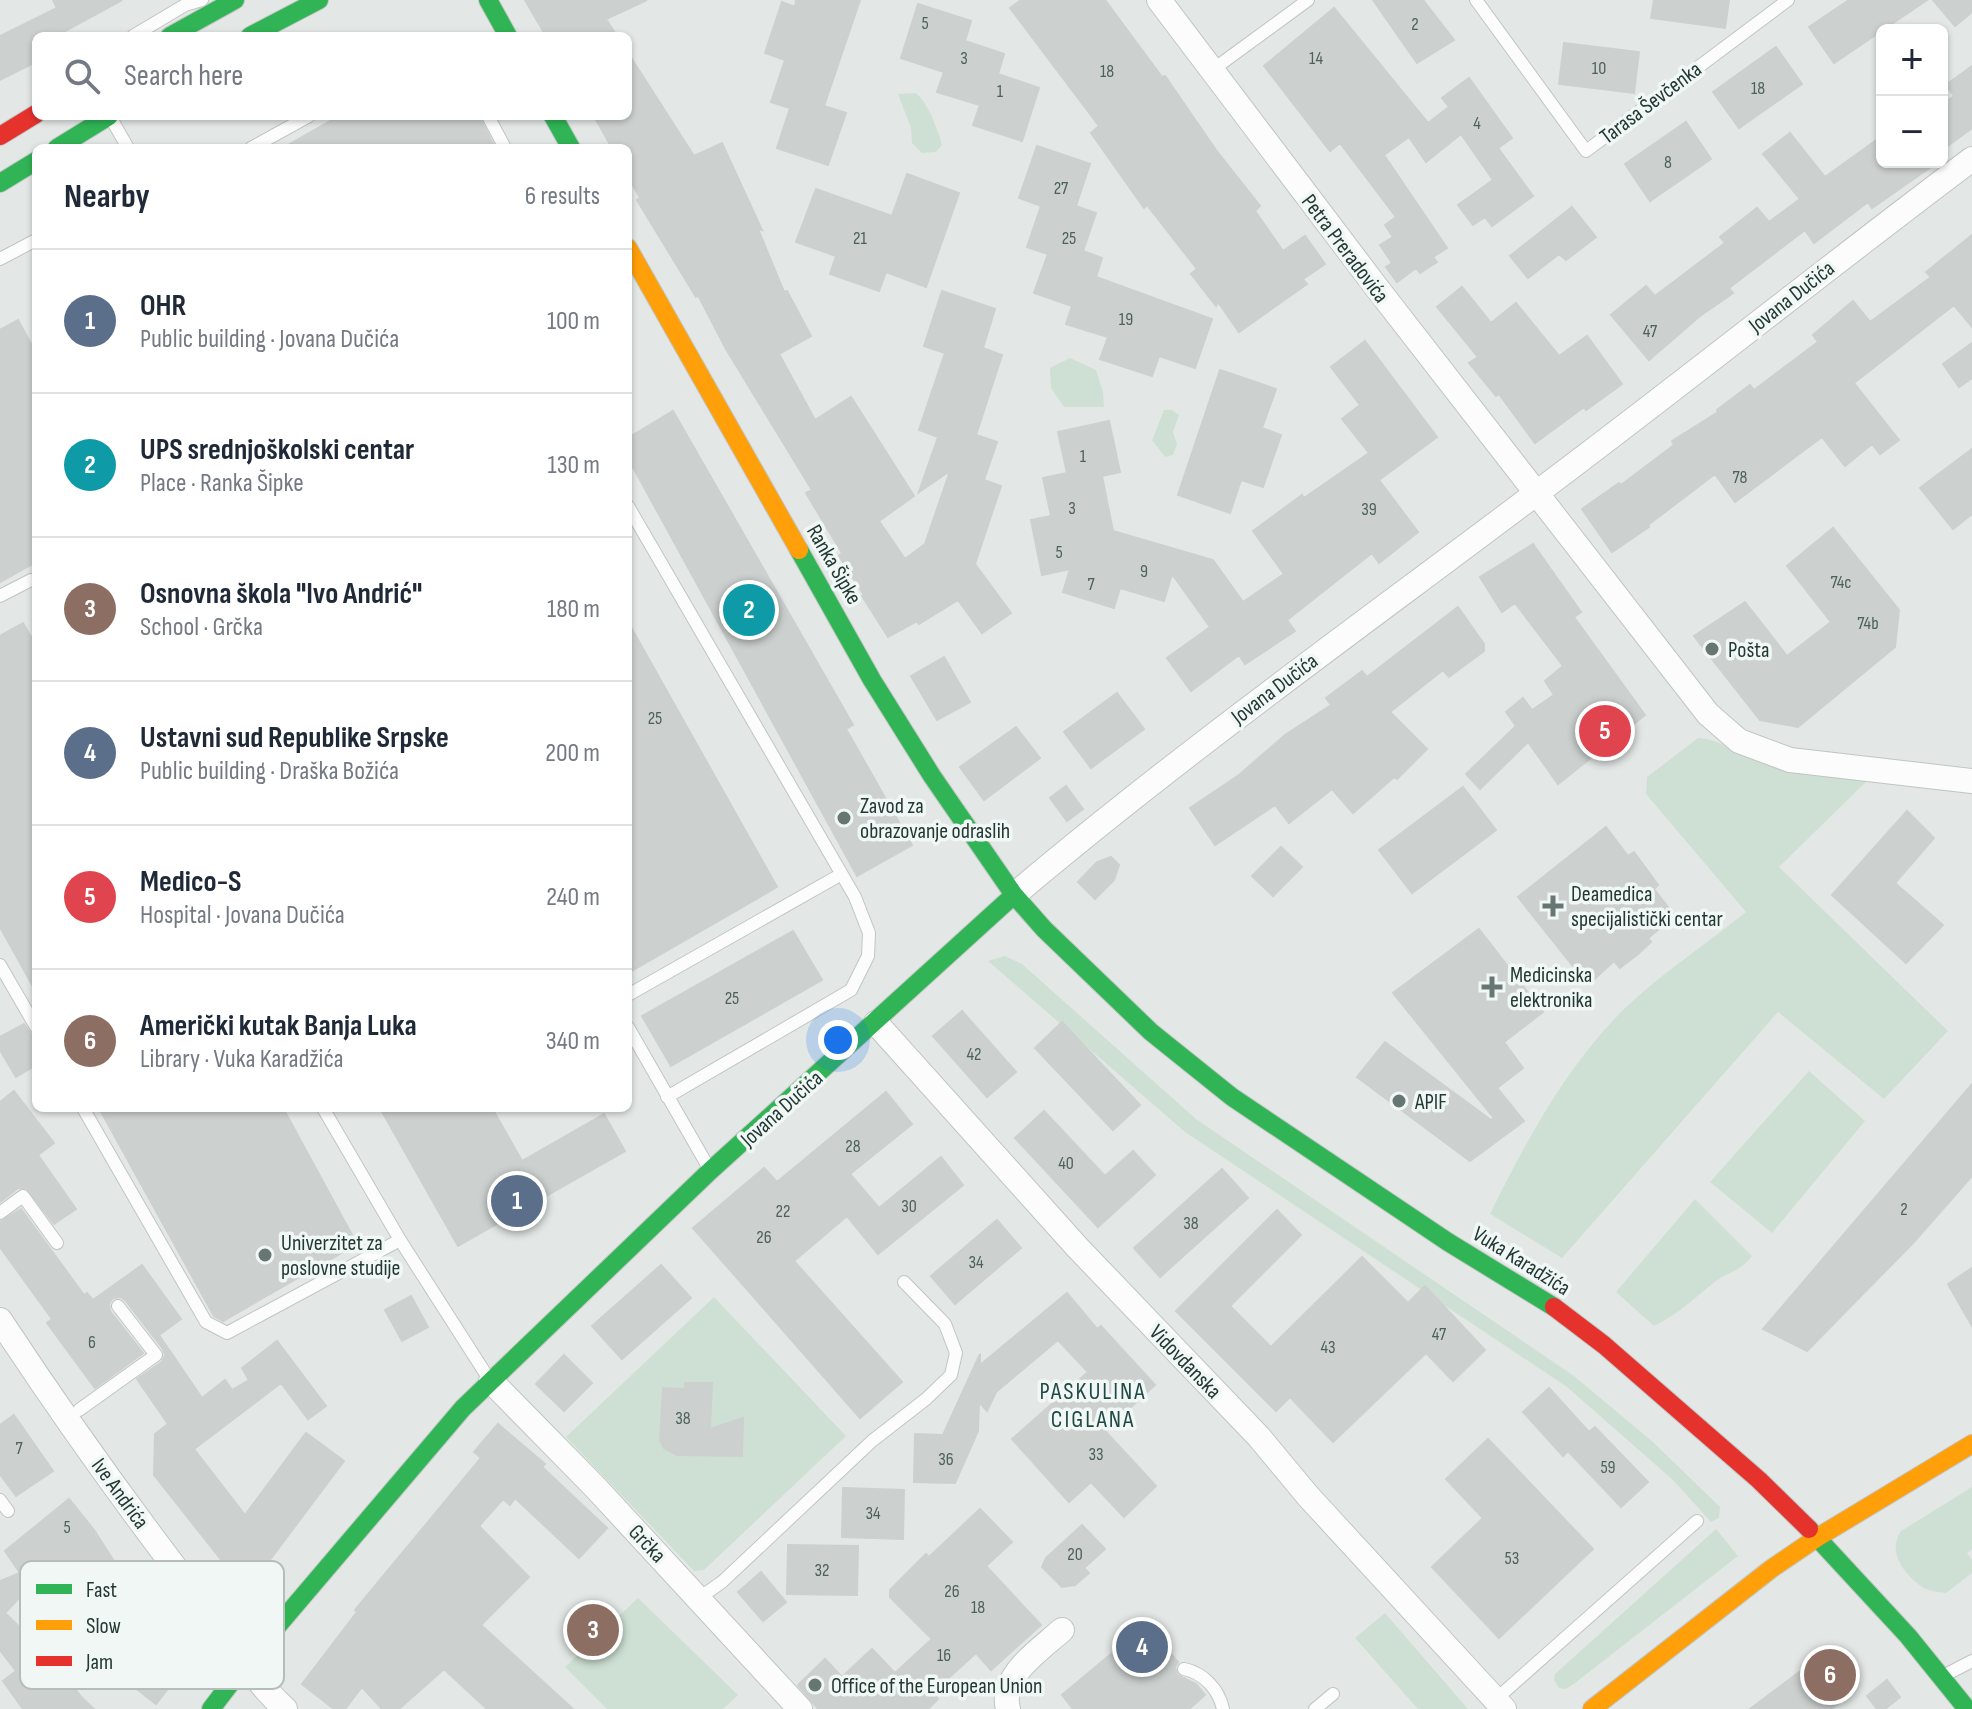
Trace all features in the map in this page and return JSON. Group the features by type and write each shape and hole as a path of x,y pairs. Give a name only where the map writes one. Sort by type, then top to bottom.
{"main road":[{"path":"177,32 235,0"},
{"path":"258,32 319,0"},
{"path":"488,0 506,32"},
{"path":"0,136 32,116"},
{"path":"64,144 103,120"},
{"path":"555,120 569,144"},
{"path":"0,183 32,163"},
{"name":"Ranka Šipke","path":"632,255 872,680 932,776 1014,895"},
{"name":"Jovana Dučića","path":"284,1618 463,1408 710,1171 1014,895"},
{"name":"Vuka Karadžića","path":"1014,895 1151,1032 1232,1097 1448,1242 1562,1312 1614,1353 1748,1469 1818,1537 1967,1709"},
{"path":"1592,1709 1771,1569 1972,1444"},
{"name":"Jovana Dučića","path":"211,1709 226,1689"}],"street":[{"name":"Petra Preradovića","path":"1159,0 1536,494"},
{"name":"Jovana Dučića","path":"1014,895 1207,738 1536,494 1972,159"},
{"path":"1536,494 1704,709 1739,741 1790,760 1972,781"},
{"name":"Vidovdanska","path":"876,1023 1077,1247 1259,1437 1308,1496 1499,1704"},
{"name":"Ive Andrića","path":"0,1320 171,1561"},
{"name":"Grčka","path":"491,1381 699,1598 800,1709"},
{"path":"1008,1709 1005,1698 1008,1685 1062,1630"},
{"name":"Ive Andrića","path":"263,1689 285,1709"}],"lane":[{"path":"140,32 185,5 202,0"},
{"path":"1211,71 1308,0"},
{"name":"Tarasa Ševčenka","path":"1476,0 1586,151 1788,0"},
{"path":"112,120 126,144"},
{"path":"258,144 302,120"},
{"path":"490,120 503,144"},
{"path":"0,259 32,242"},
{"path":"632,513 855,897 869,933 868,956 851,990 667,1097"},
{"path":"0,596 32,583"},
{"path":"632,993 840,875"},
{"path":"0,965 32,1020"},
{"path":"632,1034 710,1171"},
{"path":"85,1112 206,1322 227,1333 400,1240"},
{"path":"325,1112 400,1240 491,1381"},
{"path":"0,1213 23,1196 57,1243"},
{"path":"699,1598 722,1582 872,1441 951,1375 956,1353 945,1324 904,1282"},
{"path":"79,1410 156,1355 118,1306"},
{"name":"Vidovdanska","path":"1499,1704 1697,1521"},
{"path":"1942,1677 1972,1661"},
{"path":"1184,1669 1200,1675 1218,1692 1223,1709"},
{"path":"1622,1704 1620,1695 1624,1683"},
{"path":"1315,1709 1333,1694"}],"green space":[{"path":"915,93 928,108 938,132 942,145 936,152 922,153 912,143 911,128 898,94"},
{"path":"1070,358 1096,370 1104,407 1064,407 1051,388 1050,368"},
{"path":"1164,410 1172,410 1179,415 1173,432 1177,444 1173,455 1165,457 1152,440"},
{"path":"1698,738 1716,742 1785,770 1868,780 1779,867 1948,1031 1884,1099 1778,1012 1562,1258 1490,1214 1518,1159 1566,1079 1604,1030 1654,983 1746,912 1646,794 1647,777"},
{"path":"1005,956 1022,964 1196,1119 1574,1376 1653,1442 1720,1507 1719,1518 1711,1522 1673,1480 1567,1387 1185,1132 988,961"},
{"path":"1809,1071 1865,1121 1772,1233 1710,1182"},
{"path":"1695,1199 1752,1256 1654,1326 1616,1292"},
{"path":"714,1297 846,1436 704,1570 694,1571 566,1437"},
{"path":"1972,1487 1972,1549 1967,1553 1972,1560 1972,1573 1946,1593 1926,1589 1903,1568 1896,1554 1897,1539 1901,1531"},
{"path":"1716,1529 1738,1556 1575,1683 1566,1689 1559,1688 1554,1680 1555,1674"},
{"path":"638,1598 738,1695 723,1709 607,1709 565,1667"},
{"path":"1385,1613 1468,1709 1418,1709 1355,1638"}],"building":[{"path":"53,0 122,0 63,32 32,32 32,64 0,80 0,36 57,8"},
{"path":"525,0 647,0 606,19 614,32 544,32"},
{"path":"796,0 860,0 824,106 846,113 828,165 777,148 790,108 771,102 785,60 765,53 782,2 795,7"},
{"path":"1021,0 1105,0 1260,206 1255,211 1283,251 1305,236 1325,264 1303,279 1307,284 1239,332 1218,302 1216,306 1191,274 1197,269 1147,205 1144,208 1091,133 1099,126 1010,8"},
{"path":"1373,0 1423,0 1454,40 1417,63"},
{"path":"1654,0 1729,0 1725,28 1651,18"},
{"path":"1849,0 1927,0 1892,24 1876,24 1876,35 1834,63 1809,27"},
{"path":"1933,0 1972,0 1972,12 1955,26"},
{"path":"918,4 971,21 965,41 1004,54 998,74 1039,88 1022,141 973,125 980,105 937,92 944,72 901,58"},
{"path":"1334,8 1428,123 1449,107 1442,98 1469,78 1512,138 1498,148 1533,196 1492,226 1485,217 1473,225 1458,205 1493,180 1461,134 1426,162 1409,137 1384,155 1447,248 1433,257 1437,262 1420,273 1416,268 1397,282 1386,267 1392,263 1380,245 1393,237 1385,225 1396,217 1340,143 1330,151 1264,66"},
{"path":"1564,43 1639,52 1634,93 1559,84"},
{"path":"1776,47 1802,84 1739,128 1713,92"},
{"path":"632,59 694,156 722,143 762,230 758,229 784,292 787,291 811,336 779,354 815,420 851,397 914,496 879,521 905,559 925,544 950,471 919,492 938,437 919,430 945,353 924,346 942,291 995,309 983,348 1002,355 976,435 997,442 984,480 1001,486 975,564 1011,613 982,633 958,600 919,624 917,621 888,637 839,556 842,553 806,493 812,490 726,349 698,295 696,297 637,200 640,198 632,183 632,144 610,144 596,120 632,120"},
{"path":"1972,66 1972,128 1948,146 1948,100 1954,96 1948,84"},
{"path":"332,120 481,120 493,144 290,144"},
{"path":"1686,122 1711,159 1650,201 1625,164"},
{"path":"1790,133 1825,177 1876,140 1876,168 1929,168 1872,208 1868,202 1814,243 1805,230 1729,288 1733,293 1700,316 1649,360 1611,315 1646,286 1655,296 1725,243 1720,237 1757,208 1769,222 1800,199 1763,154"},
{"path":"1037,146 1090,164 1076,206 1096,213 1083,251 1102,258 1096,277 1212,319 1195,368 1159,356 1152,376 1100,359 1108,337 1066,324 1072,306 1034,293 1048,254 1027,247 1041,206 1019,198"},
{"path":"907,174 959,193 926,287 886,272 879,291 830,274 836,256 796,242 816,189 892,216"},
{"path":"1572,207 1596,237 1566,260 1559,254 1528,278 1510,256"},
{"path":"1972,235 1972,327 1954,305 1854,383 1899,440 1880,454 1872,444 1845,466 1822,437 1735,502 1715,474 1649,527 1612,552 1582,509 1619,483 1621,485 1674,445 1672,441 1718,412 1750,385 1754,390 1818,342 1813,335 1853,301 1870,322 1931,277 1926,272"},
{"path":"1462,287 1491,323 1516,303 1559,356 1587,336 1622,384 1535,443 1499,394 1496,396 1469,363 1478,357 1437,307"},
{"path":"18,320 32,346 32,564 0,582 0,330"},
{"path":"1365,341 1437,437 1379,480 1418,532 1379,563 1372,553 1287,620 1295,631 1245,664 1239,655 1191,691 1167,658 1210,627 1172,574 1164,601 1120,588 1114,608 1063,592 1070,569 1042,575 1031,520 1051,516 1043,478 1067,473 1058,432 1109,421 1120,472 1102,476 1113,531 1213,560 1243,602 1284,574 1253,531 1302,495 1304,498 1369,453 1342,419 1360,405 1331,367"},
{"path":"1972,343 1972,378 1959,387 1943,364"},
{"path":"1220,370 1276,389 1262,428 1281,435 1263,487 1241,480 1230,513 1178,495"},
{"path":"673,411 853,725 846,729 912,845 857,876 632,465 632,436"},
{"path":"1972,449 1972,514 1953,529 1920,488"},
{"path":"1833,528 1899,610 1895,647 1798,727 1760,720 1694,636 1745,602 1787,656 1831,622 1787,566"},
{"path":"1533,544 1581,612 1574,617 1645,715 1558,784 1528,742 1480,789 1466,774 1516,726 1506,712 1523,698 1532,710 1554,695 1545,681 1563,666 1515,603 1502,612 1480,577"},
{"path":"1458,607 1484,644 1484,651 1449,677 1443,670 1390,712 1427,749 1397,779 1394,777 1353,813 1332,789 1289,823 1275,805 1215,845 1190,808 1239,775 1285,735 1331,705 1326,698 1362,671 1367,677"},
{"path":"23,623 32,639 32,985 0,927 0,636"},
{"path":"632,629 777,887 632,971"},
{"path":"944,657 970,702 937,720 911,676"},
{"path":"1117,693 1144,729 1091,768 1064,732"},
{"path":"1016,727 1040,758 984,800 960,767"},
{"path":"1066,786 1083,809 1067,821 1050,798"},
{"path":"1463,787 1496,830 1412,893 1379,850"},
{"path":"1907,811 1934,838 1895,883 1943,925 1906,963 1832,895"},
{"name":"Deamedica specijalistički centar","path":"1606,827 1628,856 1634,852 1658,885 1654,889 1675,916 1648,938 1651,942 1638,954 1620,968 1614,961 1588,985 1518,897"},
{"path":"1281,847 1302,867 1273,896 1252,876"},
{"path":"1111,857 1119,865 1114,880 1095,899 1078,882 1097,862"},
{"path":"1479,929 1543,1012 1504,1042 1523,1068 1497,1088 1524,1121 1470,1161 1357,1077 1385,1042 1491,1120 1494,1118 1393,993"},
{"path":"793,931 822,980 671,1066 642,1016"},
{"path":"962,1011 1016,1072 987,1097 933,1036"},
{"path":"1062,1022 1140,1105 1113,1130 1035,1048"},
{"path":"24,1024 32,1034 32,1067 16,1077 0,1050 0,1037"},
{"path":"1972,1084 1972,1176 1913,1243 1807,1351 1763,1329"},
{"path":"14,1091 54,1143 38,1155 76,1209 54,1224 26,1188 18,1188 0,1202 0,1102"},
{"path":"886,1092 912,1124 850,1174 879,1208 941,1157 963,1185 878,1254 847,1216 794,1261 902,1382 860,1418 693,1228 764,1168 777,1182"},
{"path":"1044,1111 1105,1176 1133,1151 1155,1175 1098,1227 1015,1138"},
{"path":"101,1112 285,1112 357,1244 223,1321 214,1316"},
{"path":"382,1112 494,1112 522,1161 604,1114 625,1151 458,1246"},
{"path":"1222,1169 1248,1198 1160,1277 1134,1248"},
{"path":"21,1209 84,1295 87,1293 93,1300 142,1265 181,1319 159,1335 202,1398 225,1380 232,1390 249,1380 242,1368 277,1341 326,1406 308,1419 281,1383 194,1449 245,1515 306,1433 344,1461 269,1561 222,1561 154,1475 155,1434 168,1424 137,1379 162,1362 165,1355 125,1300 113,1298 109,1303 110,1311 143,1353 95,1388 47,1323 52,1319 0,1247 0,1222"},
{"path":"1277,1210 1301,1235 1230,1306 1271,1347 1362,1257 1408,1303 1425,1286 1485,1350 1453,1381 1426,1353 1333,1442 1290,1397 1276,1411 1176,1311"},
{"path":"997,1220 1021,1248 955,1304 931,1276"},
{"path":"661,1265 691,1298 622,1359 592,1326"},
{"path":"1972,1268 1972,1326 1948,1284"},
{"path":"1067,1293 1097,1329 1101,1326 1155,1385 1105,1431 1156,1486 1124,1517 1091,1482 1069,1502 1012,1439 1088,1372 1058,1340 996,1392 987,1411 979,1402 978,1431 955,1483 914,1482 915,1434 943,1435 980,1354 980,1365"},
{"path":"411,1296 428,1327 402,1341 385,1310"},
{"path":"564,1355 592,1383 564,1411 536,1384"},
{"path":"685,1383 712,1383 710,1429 743,1418 742,1456 677,1455 664,1448 660,1440 663,1388 685,1389"},
{"path":"1549,1388 1589,1432 1595,1427 1648,1482 1621,1507 1568,1451 1563,1456 1523,1412"},
{"path":"14,1415 53,1471 16,1496 0,1474 0,1425"},
{"path":"498,1424 545,1464 542,1467 607,1528 579,1558 515,1498 510,1505 503,1499 479,1526 529,1577 481,1625 573,1709 487,1709 444,1669 399,1709 382,1709 362,1687 345,1709 334,1709 302,1684 357,1612 355,1610 481,1458 474,1452"},
{"path":"1488,1439 1593,1549 1499,1638 1432,1567 1483,1518 1446,1479"},
{"path":"843,1488 904,1490 903,1539 842,1537"},
{"path":"69,1499 114,1561 20,1561 20,1573 5,1551"},
{"path":"980,1509 1012,1542 986,1566 1041,1625 991,1670 976,1653 932,1693 938,1699 928,1709 818,1709 798,1685 825,1659 842,1677 872,1649 895,1673 932,1639 890,1597 890,1590 926,1554 929,1557"},
{"path":"1082,1525 1105,1549 1084,1568 1089,1573 1075,1585 1062,1587 1042,1567 1046,1558"},
{"path":"788,1545 858,1546 857,1595 787,1594"},
{"path":"761,1572 786,1602 763,1621 738,1592"},
{"path":"20,1573 20,1597 5,1613 20,1628 20,1689 75,1689 94,1709 23,1709 3,1681 16,1671 0,1650 0,1581"},
{"path":"1146,1625 1178,1662 1175,1667 1177,1675 1196,1684 1205,1695 1189,1709 1073,1709 1062,1695"},
{"path":"1826,1652 1855,1691 1831,1709 1750,1709"},
{"path":"1887,1680 1900,1697 1885,1709 1877,1709 1867,1696"},
{"path":"137,1689 168,1689 156,1704"}],"traffic: fast":[{"path":"177,32 235,0"},
{"path":"258,32 319,0"},
{"path":"488,0 506,32"},
{"path":"64,144 102,120"},
{"path":"555,120 569,144"},
{"path":"0,183 32,163"},
{"path":"799,550 872,680 932,776 1014,895 1044,929 1151,1032 1232,1097 1448,1242 1554,1307"},
{"path":"284,1618 463,1408 710,1171 1014,895"},
{"path":"1809,1529 1908,1636 1967,1709"},
{"path":"211,1709 226,1689"}],"traffic: slow":[{"path":"632,255 799,550"},
{"path":"1592,1709 1771,1569 1972,1444"}],"traffic: jam":[{"path":"0,136 32,116"},
{"path":"1554,1307 1604,1345 1759,1480 1809,1529"}],"place":[{"name":"UPS srednjoškolski centar","path":"749,610"},
{"name":"Pošta","path":"1712,649"},
{"name":"Medico-S","path":"1605,731"},
{"name":"Zavod za obrazovanje odraslih","path":"844,818"},
{"name":"Deamedica specijalistički centar","path":"1553,906"},
{"name":"Medicinska elektronika","path":"1492,987"},
{"name":"APIF","path":"1399,1101"},
{"name":"OHR","path":"517,1201"},
{"name":"Univerzitet za poslovne studije","path":"265,1255"},
{"name":"Osnovna škola \"Ivo Andrić\"","path":"593,1630"},
{"name":"Ustavni sud Republike Srpske","path":"1142,1647"},
{"name":"Američki kutak Banja Luka","path":"1830,1675"},
{"name":"Office of the European Union","path":"815,1685"}],"district":[{"name":"PASKULINA CIGLANA","path":"1093,1405"}]}
